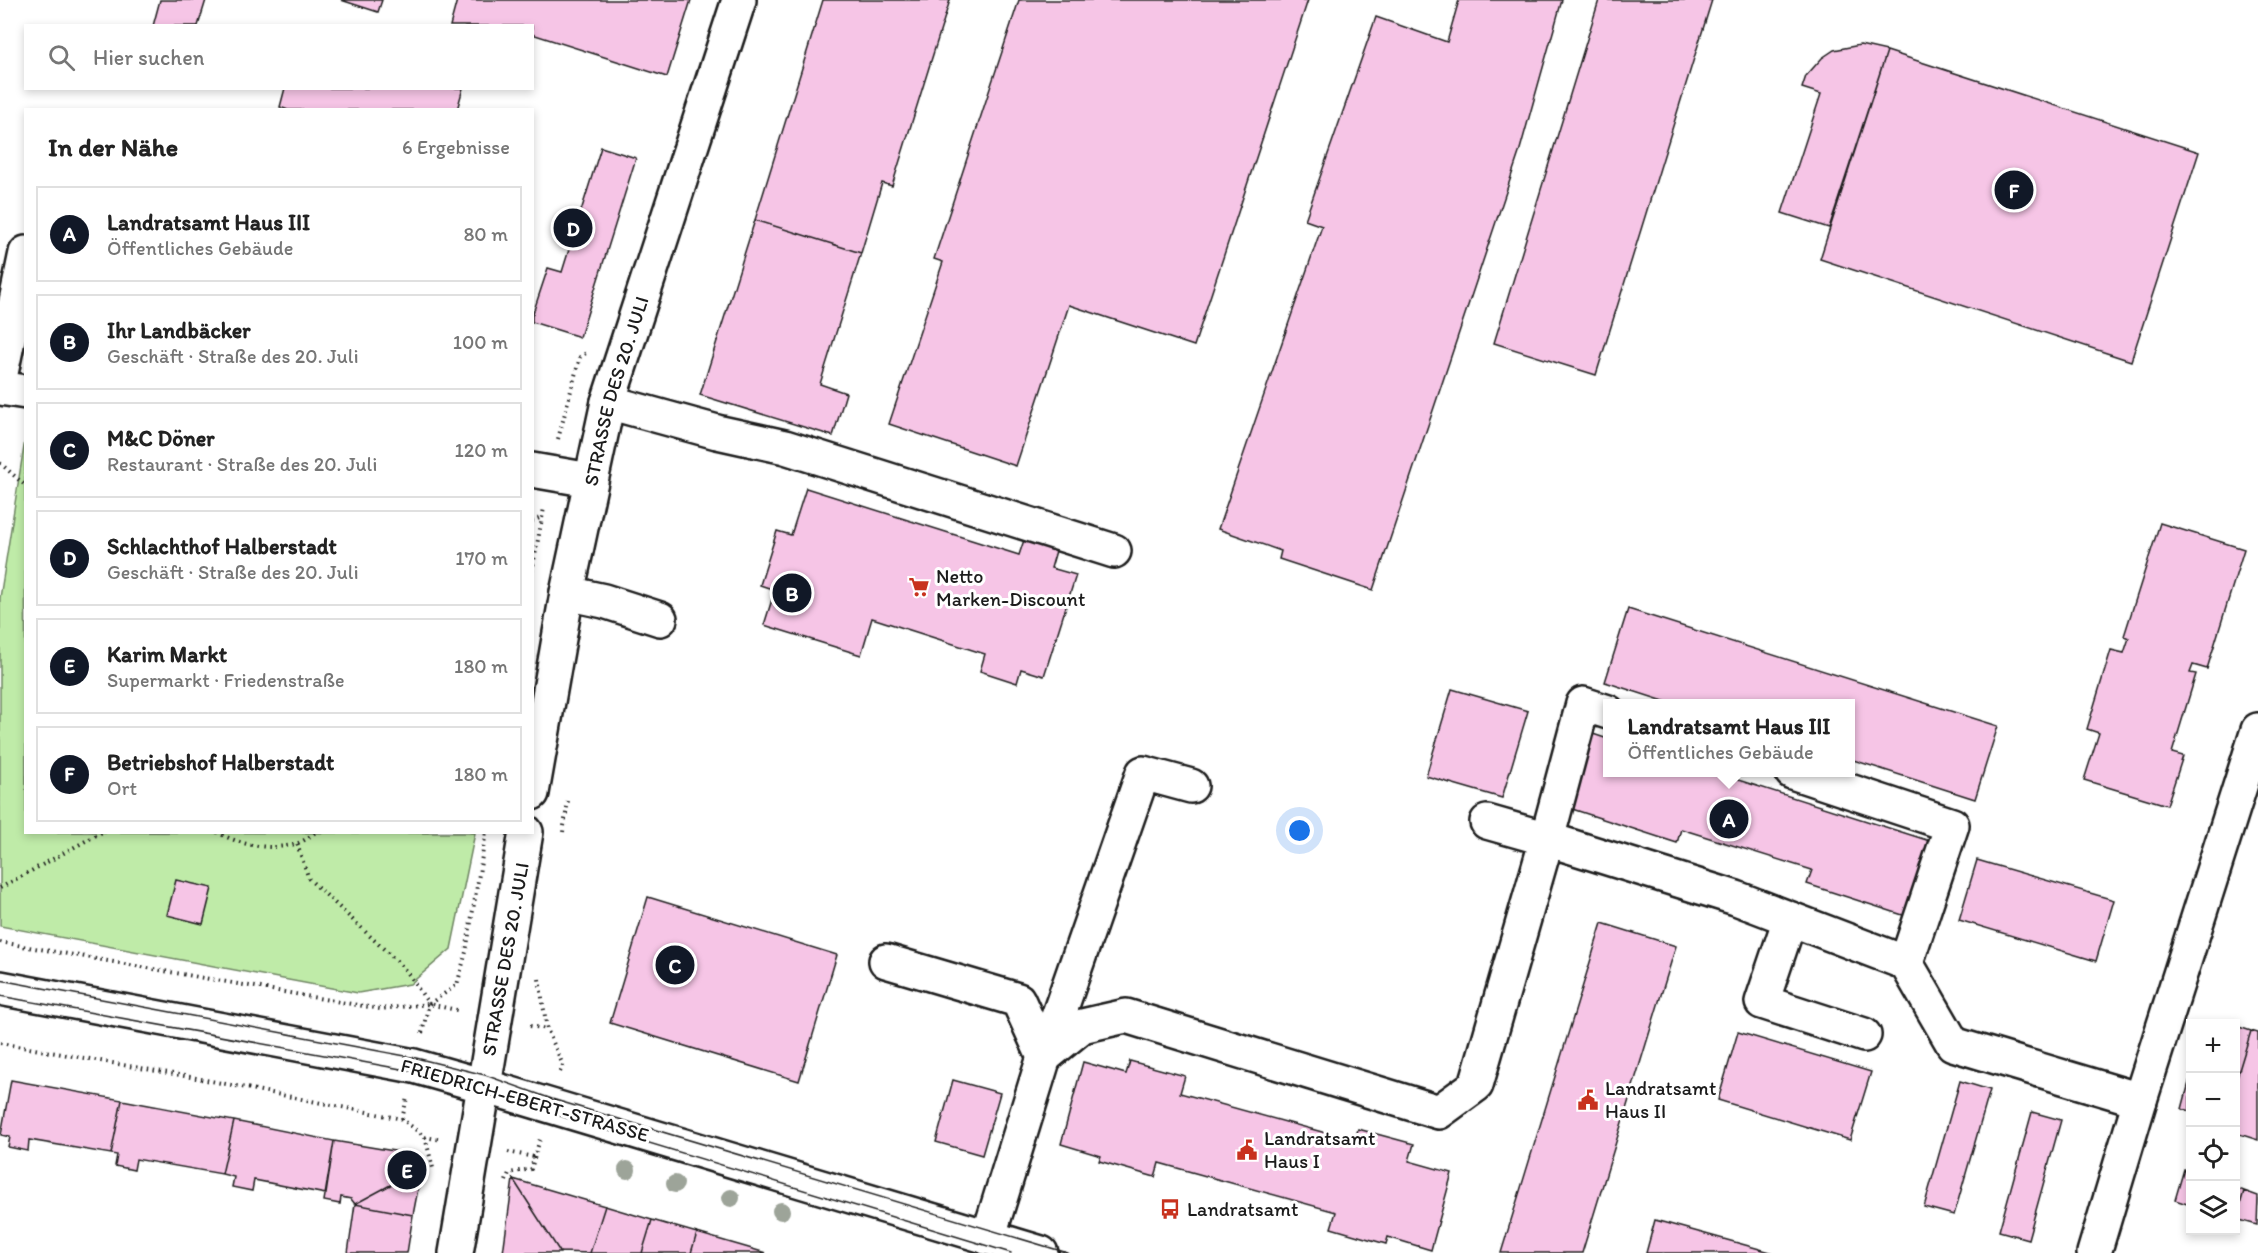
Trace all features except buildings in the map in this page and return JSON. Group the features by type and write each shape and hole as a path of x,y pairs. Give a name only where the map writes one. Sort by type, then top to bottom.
{"street":[{"name":"STRASSE DES 20. JULI","path":"534,782 567,593 608,402 739,0"},
{"path":"0,378 24,263"},
{"path":"0,388 24,392"},
{"path":"608,402 785,447 1114,551"},
{"path":"534,470 590,480"},
{"path":"567,593 604,601 660,619"},
{"path":"1044,1057 1082,1026 1126,1016 1439,1112 1476,1085 1584,704 1603,710"},
{"path":"2094,1253 2140,1100 2258,730"},
{"path":"988,1238 1044,1057 1143,773 1191,786"},
{"path":"1807,777 1952,825 1906,963"},
{"path":"1487,822 1736,898 1906,963 1953,1044 2140,1100"},
{"name":"STRASSE DES 20. JULI","path":"456,1253 526,834"},
{"path":"1790,920 1762,1002 1864,1035"},
{"path":"886,961 1018,1000 1044,1057"},
{"name":"FRIEDRICH-EBERT-STRASSE","path":"0,988 414,1066 1041,1253"}],"path":[{"path":"0,463 24,484"},
{"path":"534,520 543,517"},
{"path":"561,843 569,797"},
{"path":"0,888 98,834"},
{"path":"220,834 231,840 268,847 297,844 313,834"},
{"path":"402,1119 429,1004 457,985 466,952 486,834"},
{"path":"297,844 309,879 403,967 429,1004"},
{"path":"0,942 380,1009 429,1004 547,1029"},
{"path":"504,1183 509,1173 531,1169 563,1065 547,1029 539,981 541,969"},
{"path":"0,1043 196,1078 402,1119 425,1137 534,1157"}],"green space":[{"path":"24,446 24,834 475,834 451,949 410,984 358,993 0,926 0,598"}],"tram line":[{"path":"0,980 416,1058 485,1075 552,1099 1068,1253"},
{"path":"0,996 412,1071 1011,1253"}],"place":[{"name":"Betriebshof Halberstadt","path":"2014,190"},
{"name":"Schlachthof Halberstadt","path":"573,228"},
{"name":"Netto Marken-Discount","path":"919,587"},
{"name":"Ihr Landbäcker","path":"792,593"},
{"name":"Landratsamt Haus III","path":"1729,819"},
{"name":"M&C Döner","path":"675,965"},
{"name":"Landratsamt Haus II","path":"1588,1100"},
{"name":"Landratsamt Haus I","path":"1247,1150"},
{"name":"Karim Markt","path":"407,1170"},
{"name":"Landratsamt","path":"1170,1209"}]}
